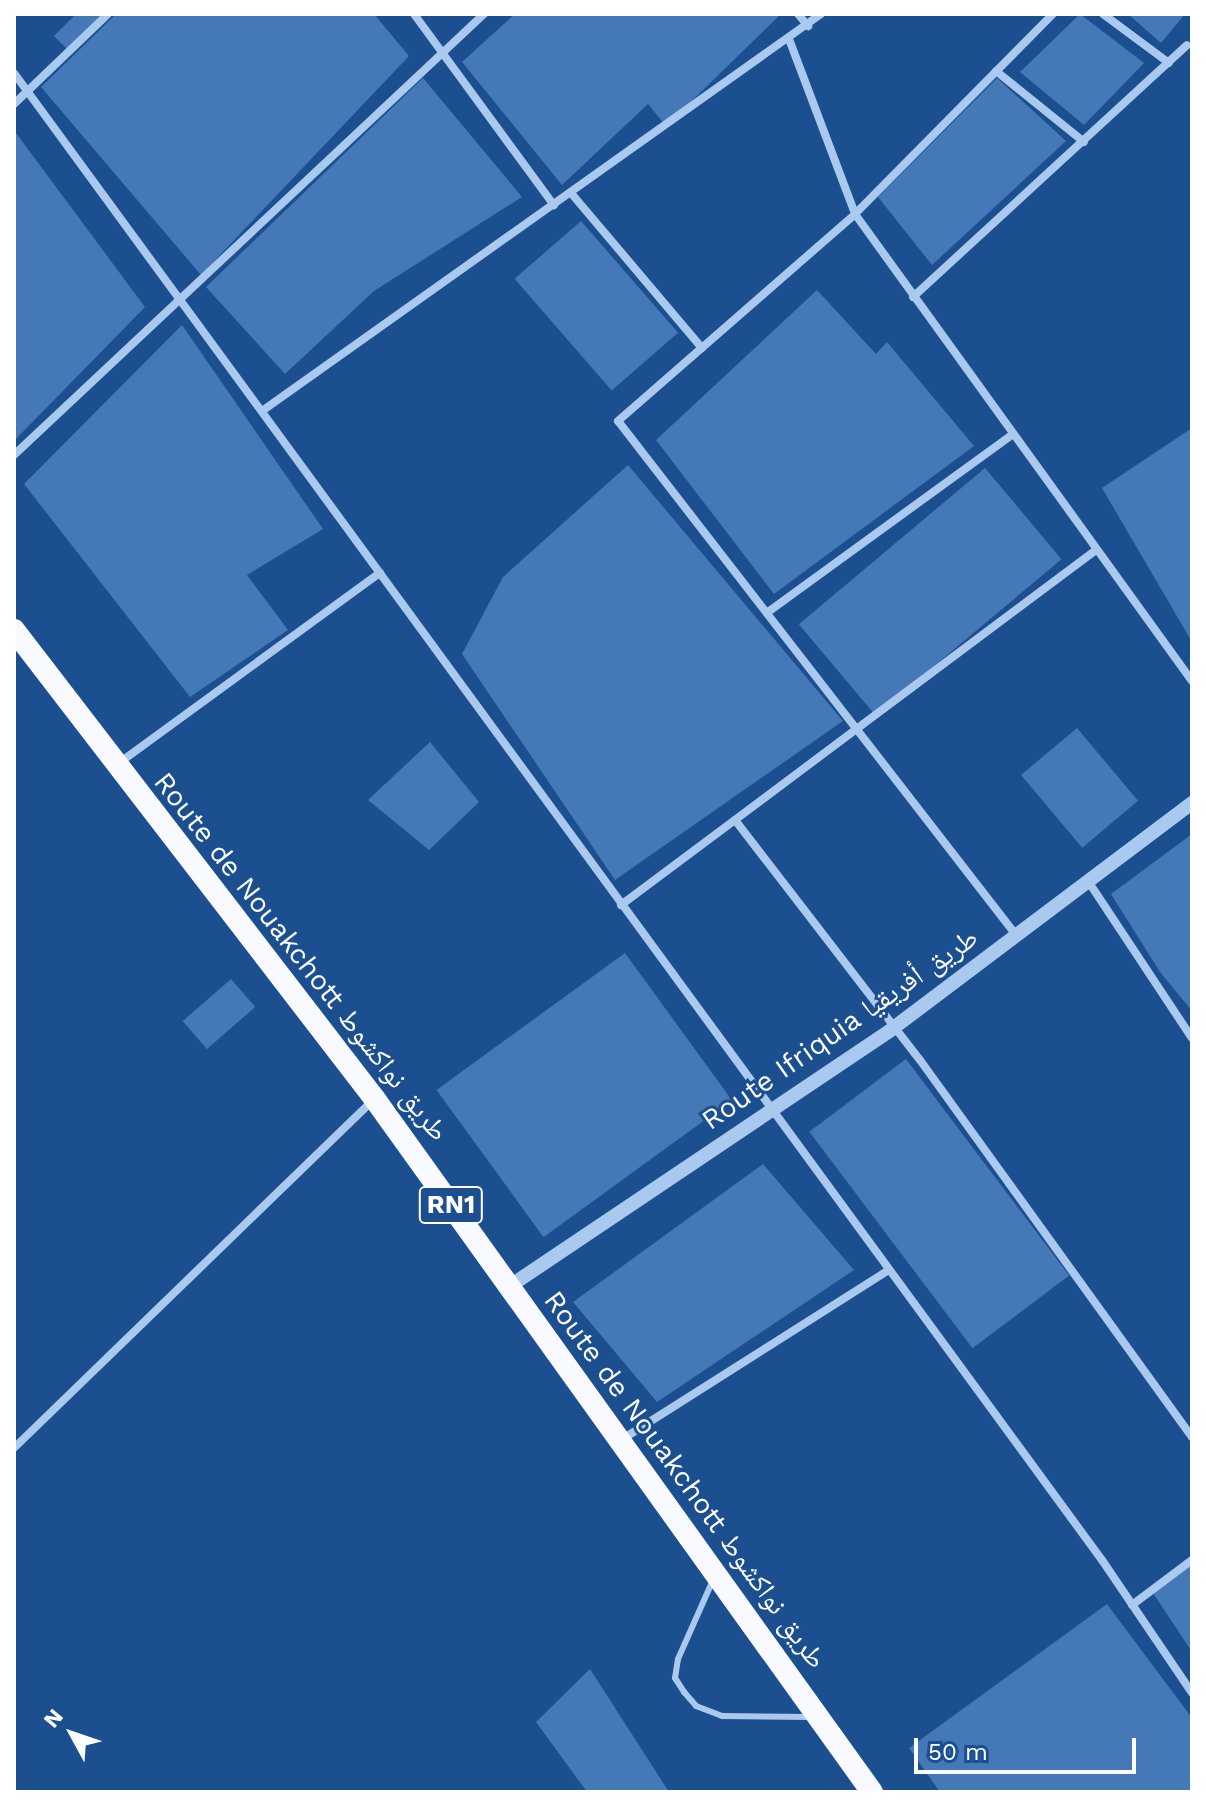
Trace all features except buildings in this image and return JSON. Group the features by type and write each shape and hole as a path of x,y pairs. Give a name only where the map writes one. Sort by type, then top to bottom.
{"highway":[{"name":"Route de Nouakchott طريق نواكشوط","path":"14,630 374,1098 510,1286 617,1443 872,1792"}],"street":[{"path":"14,104 108,14"},
{"path":"414,14 554,205"},
{"path":"14,455 484,14"},
{"path":"798,14 808,26"},
{"path":"262,411 821,14"},
{"path":"1016,935 860,727 618,421 855,214 1053,14"},
{"path":"1103,14 1169,63"},
{"path":"789,39 855,214 1192,681"},
{"path":"913,297 1190,45"},
{"path":"996,71 1084,142"},
{"path":"14,73 1132,1605 1192,1693"},
{"path":"571,193 702,348"},
{"path":"768,612 1013,434"},
{"path":"621,905 1096,550"},
{"path":"115,765 380,573"},
{"name":"Route Ifriquia طريق أفريقيا","path":"510,1286 892,1029 1192,803"},
{"path":"735,820 1192,1437"},
{"path":"1088,881 1192,1038"},
{"path":"14,1448 374,1098"},
{"path":"617,1443 887,1271"},
{"path":"1132,1605 1192,1560"}],"lane":[{"path":"715,1577 678,1659 675,1678 684,1692 696,1706 722,1716 817,1717"}]}
